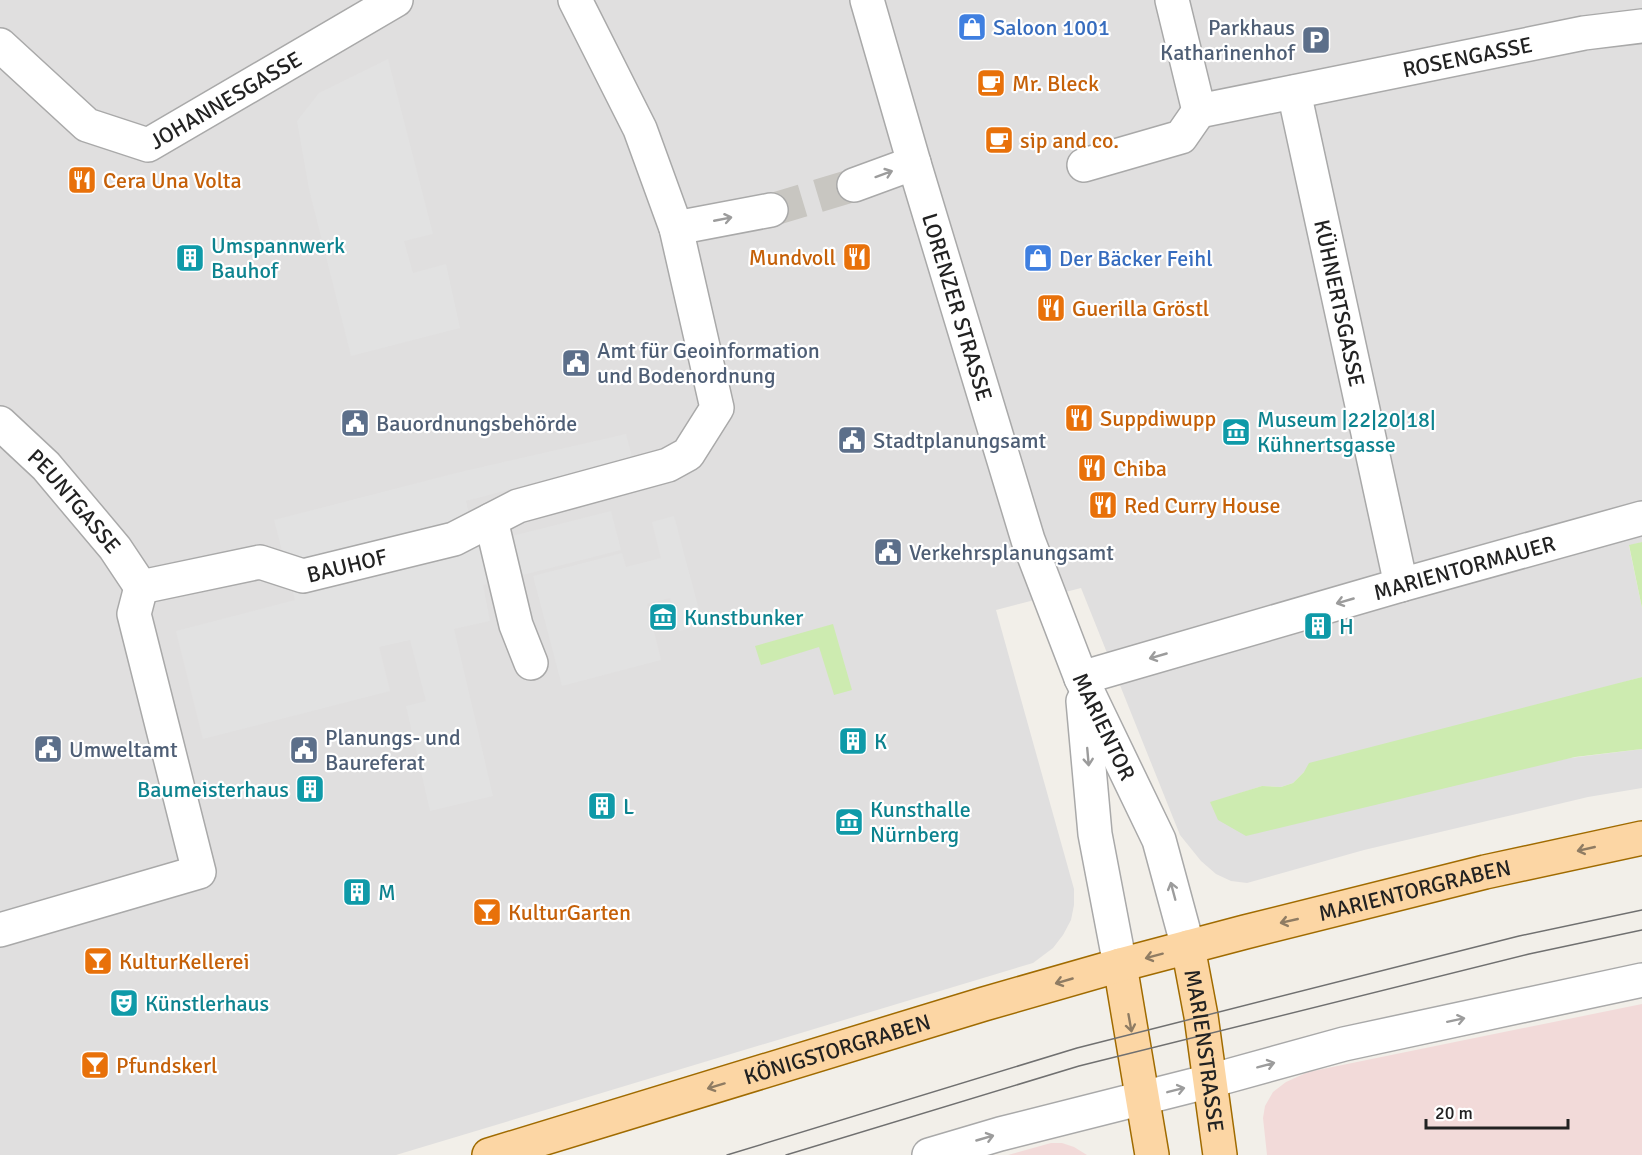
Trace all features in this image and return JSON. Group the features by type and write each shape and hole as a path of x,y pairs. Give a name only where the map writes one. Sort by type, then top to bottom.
{"main road":[{"name":"MARIENTORGRABEN","path":"1188,947 1508,867 1642,838"},
{"name":"KÖNIGSTORGRABEN","path":"489,1155 984,1004 1188,947"},
{"name":"MARIENSTRASSE","path":"1188,947 1201,1016 1220,1155"},
{"path":"1120,965 1152,1155"}],"street":[{"name":"JOHANNESGASSE","path":"0,45 87,125 148,145 396,0"},
{"path":"575,0 640,129 676,228 771,210"},
{"name":"LORENZER STRASSE","path":"867,0 1028,540 1081,678"},
{"path":"1084,165 1181,137 1199,111 1172,0"},
{"name":"ROSENGASSE","path":"1199,111 1584,33 1642,26"},
{"name":"KÜHNERTSGASSE","path":"1294,92 1401,585"},
{"path":"854,185 914,163"},
{"name":"BAUHOF","path":"141,587 260,562 303,576 454,539 518,506 668,465 688,454 717,408 676,228"},
{"name":"PEUNTGASSE","path":"0,423 46,466 115,548 141,587"},
{"name":"MARIENTORMAUER","path":"1081,678 1642,518"},
{"path":"491,520 516,625 531,663"},
{"path":"0,930 199,872 134,614 141,587"},
{"name":"MARIENTOR","path":"1081,678 1159,840 1188,947"},
{"name":"MARIENTOR","path":"1081,678 1095,834 1120,965"},
{"path":"929,1155 1000,1134 1210,1081 1344,1044 1642,980"}],"shaded area":[{"path":"0,0 1642,0 1642,542 1629,546 1642,608 1642,677 1304,772 1293,783 1281,787 1262,786 1210,803 1642,749 1642,788 1588,797 1364,850 1247,883 1231,881 1216,874 1201,861 1180,835 1081,588 996,610 1074,889 1071,920 1063,935 1053,948 1033,963 396,1155 0,1155"},
{"path":"388,59 433,234 404,241 413,273 446,264 460,328 351,356 309,189 297,121 319,93"},
{"path":"626,434 632,457 466,501 476,545 611,511 621,550 483,585 490,621 454,629 493,796 430,811 406,706 426,701 410,640 379,647 390,691 203,739 176,631 295,600 274,520 456,473"},
{"path":"674,516 703,625 679,631 670,598 647,604 661,660 562,686 533,576 622,553 626,567 661,558 652,522"},
{"path":"1642,1004 1642,1155 1267,1155 1263,1118 1265,1106 1273,1092 1286,1082 1308,1072"},
{"path":"1051,1143 1062,1143 1074,1147 1087,1155 1008,1155"}],"green space":[{"path":"1642,542 1642,608 1629,545"},
{"path":"833,624 852,690 834,695 819,647 761,665 755,646"},
{"path":"1642,677 1642,749 1575,757 1246,836 1218,820 1210,802 1262,786 1281,787 1293,783 1309,763"}],"tunnel":[{"path":"771,210 854,185"}],"tram line":[{"path":"727,1155 1077,1048 1519,936 1642,910"},
{"path":"786,1155 1079,1066 1529,954 1642,930"}],"place":[{"name":"Saloon 1001","path":"972,27"},
{"name":"Parkhaus Katharinenhof","path":"1316,40"},
{"name":"Mr. Bleck","path":"991,83"},
{"name":"sip and co.","path":"999,140"},
{"name":"Cera Una Volta","path":"82,180"},
{"name":"Mundvoll","path":"857,257"},
{"name":"Umspannwerk Bauhof","path":"190,258"},
{"name":"Der Bäcker Feihl","path":"1038,258"},
{"name":"Guerilla Gröstl","path":"1051,308"},
{"name":"Amt für Geoinformation und Bodenordnung","path":"576,363"},
{"name":"Suppdiwupp","path":"1079,418"},
{"name":"Bauordnungsbehörde","path":"355,423"},
{"name":"Museum |22|20|18| Kühnertsgasse","path":"1236,432"},
{"name":"Stadtplanungsamt","path":"852,440"},
{"name":"Chiba","path":"1092,468"},
{"name":"Red Curry House","path":"1103,505"},
{"name":"Verkehrsplanungsamt","path":"888,552"},
{"name":"Kunstbunker","path":"663,617"},
{"name":"H","path":"1318,626"},
{"name":"K","path":"853,741"},
{"name":"Umweltamt","path":"48,749"},
{"name":"Planungs- und Baureferat","path":"304,750"},
{"name":"Baumeisterhaus","path":"310,789"},
{"name":"L","path":"602,806"},
{"name":"Kunsthalle Nürnberg","path":"849,822"},
{"name":"M","path":"357,892"},
{"name":"KulturGarten","path":"487,912"},
{"name":"KulturKellerei","path":"98,961"},
{"name":"Künstlerhaus","path":"124,1003"},
{"name":"Pfundskerl","path":"95,1065"}]}
